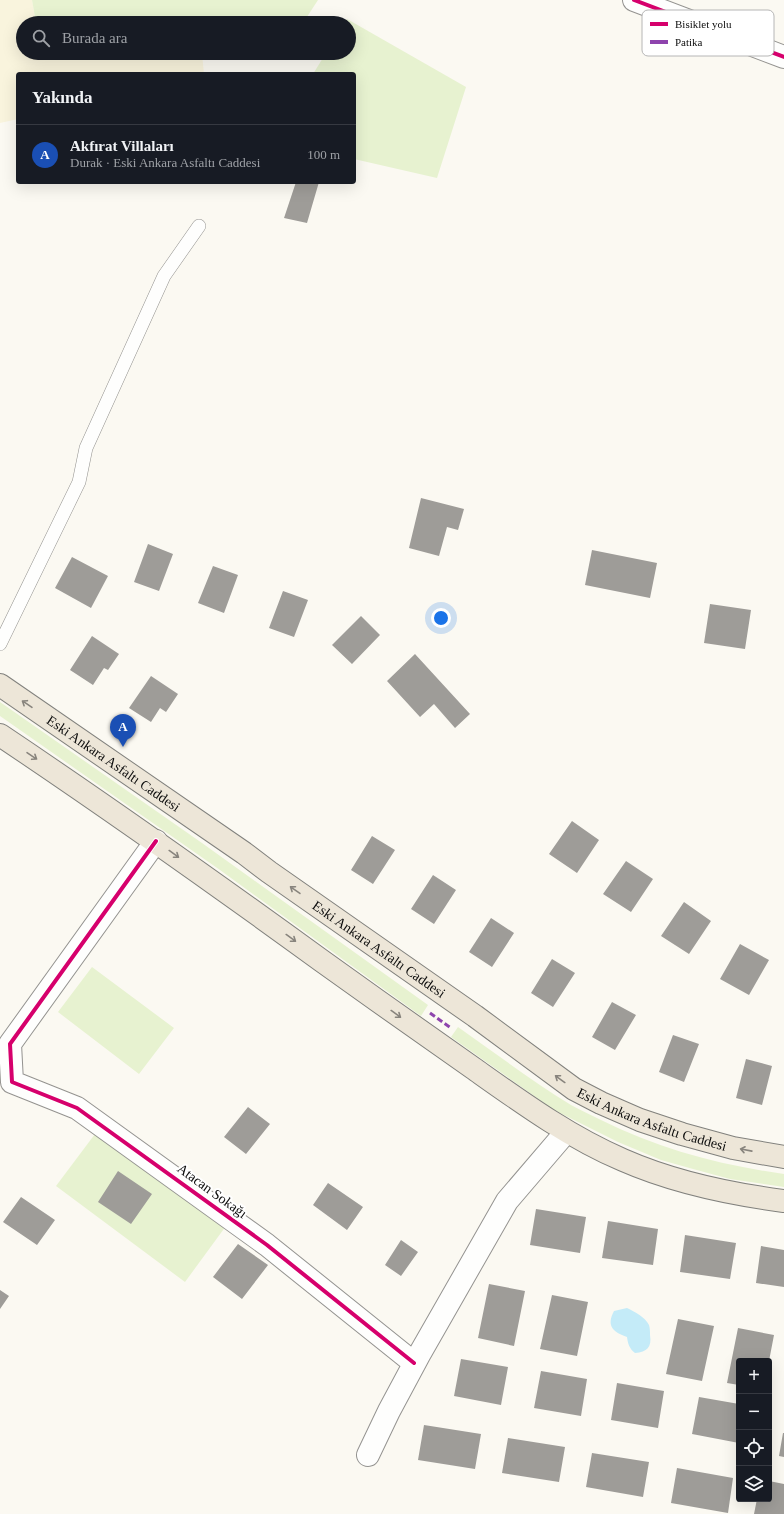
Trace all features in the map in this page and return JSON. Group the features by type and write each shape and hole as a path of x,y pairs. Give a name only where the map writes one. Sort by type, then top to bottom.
{"main road":[{"name":"Eski Ankara Asfaltı Caddesi","path":"0,685 244,852 276,877 475,1016 574,1088 627,1115 675,1132 732,1148 784,1157"},
{"path":"0,735 156,841 439,1044 542,1117 566,1132 625,1161 655,1172 706,1187 757,1198 784,1201"}],"street":[{"path":"634,0 660,10"},
{"path":"774,53 784,57"},
{"path":"5,1050 156,841"},
{"name":"Atacan Sokağı","path":"5,1050 12,1082 78,1108 267,1245 414,1364"},
{"path":"368,1455 414,1364 507,1200 566,1132"}],"lane":[{"path":"0,644 79,482 86,448 164,276 199,226"}],"shaded area":[{"path":"0,0 32,0 35,16 16,16 16,60 203,60 204,72 16,72 16,119 0,123"}],"green space":[{"path":"32,0 318,0 308,16 35,16"},
{"path":"356,24 466,87 437,178 356,159 356,72 314,72 322,60 356,60"},
{"path":"0,702 202,843 428,1005 421,1016 220,870 0,716"},
{"path":"92,967 174,1028 139,1074 58,1012"},
{"path":"458,1027 571,1105 623,1130 668,1147 713,1161 784,1174 784,1187 730,1179 693,1169 661,1160 618,1142 554,1110 451,1037"},
{"path":"98,1130 226,1226 185,1282 56,1186"}],"water":[{"path":"627,1308 642,1317 649,1325 650,1343 646,1350 635,1353 629,1346 627,1337 618,1333 612,1328 611,1321 614,1311"}],"building":[{"path":"295,184 318,184 307,223 284,218"},
{"path":"421,498 464,509 458,530 447,527 439,556 409,548"},
{"path":"148,544 173,554 159,591 134,582"},
{"path":"592,550 657,563 650,598 585,585"},
{"path":"72,557 108,576 91,608 55,588"},
{"path":"213,566 238,575 224,613 198,603"},
{"path":"283,591 308,600 294,637 269,628"},
{"path":"710,604 751,610 745,649 704,643"},
{"path":"361,616 380,635 352,664 332,645"},
{"path":"92,636 119,654 108,670 104,668 93,685 70,670"},
{"path":"415,654 470,714 455,728 434,704 420,717 387,681"},
{"path":"151,676 178,694 166,712 160,708 151,722 129,708"},
{"path":"572,821 599,840 577,873 549,854"},
{"path":"372,836 395,850 373,884 351,870"},
{"path":"626,861 653,879 631,912 603,894"},
{"path":"433,875 456,890 434,924 411,909"},
{"path":"684,902 711,921 689,954 661,936"},
{"path":"491,918 514,933 492,967 469,952"},
{"path":"740,944 769,960 749,995 720,979"},
{"path":"552,959 575,973 553,1007 531,993"},
{"path":"612,1002 636,1015 615,1050 592,1037"},
{"path":"673,1035 699,1044 684,1082 659,1072"},
{"path":"746,1059 772,1066 762,1105 736,1098"},
{"path":"248,1107 270,1124 246,1154 224,1137"},
{"path":"118,1171 152,1194 131,1224 98,1202"},
{"path":"328,1183 363,1207 347,1230 313,1205"},
{"path":"21,1197 55,1220 37,1245 3,1222"},
{"path":"536,1209 586,1217 580,1253 530,1245"},
{"path":"608,1221 658,1229 653,1265 602,1258"},
{"path":"685,1235 736,1243 730,1279 680,1272"},
{"path":"401,1240 418,1252 401,1276 385,1265"},
{"path":"238,1244 268,1265 242,1299 213,1277"},
{"path":"761,1246 784,1250 784,1287 756,1283"},
{"path":"489,1284 525,1291 514,1346 478,1338"},
{"path":"0,1290 9,1296 0,1309"},
{"path":"552,1295 588,1302 577,1356 540,1349"},
{"path":"678,1319 714,1326 702,1381 666,1374"},
{"path":"738,1328 774,1335 770,1358 736,1358 736,1384 727,1383"},
{"path":"461,1359 508,1367 501,1405 454,1396"},
{"path":"541,1371 587,1379 581,1416 534,1408"},
{"path":"617,1383 664,1391 658,1428 611,1420"},
{"path":"699,1397 736,1403 736,1442 692,1434"},
{"path":"424,1425 481,1434 475,1469 418,1460"},
{"path":"784,1433 784,1457 779,1456"},
{"path":"508,1438 565,1447 559,1482 502,1473"},
{"path":"592,1453 649,1462 643,1497 586,1487"},
{"path":"677,1468 733,1478 728,1513 671,1503"},
{"path":"772,1482 784,1484 784,1514 754,1514 756,1502 772,1502"}],"marked path":[{"path":"430,1013 451,1028"}],"cycle path":[{"path":"634,0 660,10"},
{"path":"774,53 784,57"},
{"path":"156,841 10,1044 12,1082 77,1108 267,1245 414,1363"}],"place":[{"name":"Akfırat Villaları","path":"123,747"}]}
